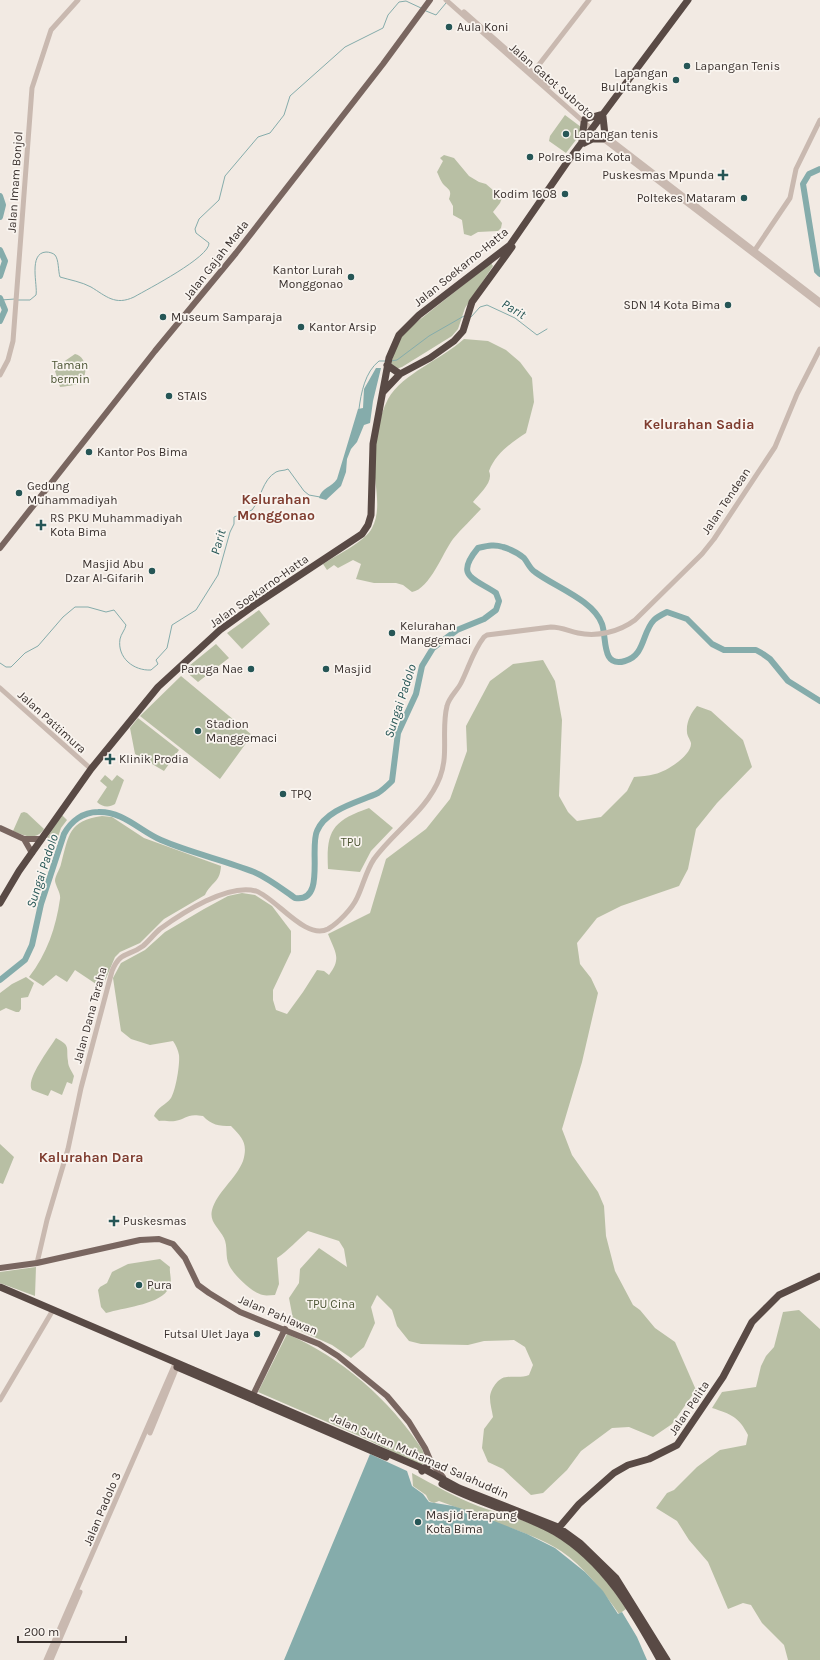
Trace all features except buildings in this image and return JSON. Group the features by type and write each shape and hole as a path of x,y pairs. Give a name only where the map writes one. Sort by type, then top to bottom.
{"highway":[{"name":"Jalan Soekarno-Hatta","path":"0,903 41,839 91,770 158,687 220,630 262,600 362,534 368,525 371,515 373,444 388,362 398,335 419,315 510,245 583,142 688,0"},
{"path":"603,116 604,137 592,138 583,142 585,121 603,116"},
{"name":"Jalan Soekarno-Hatta","path":"383,392 400,374 430,358 454,341 463,331 472,302 521,235 547,192"},
{"path":"388,362 400,374"},
{"name":"Jalan Pelita","path":"556,1530 579,1504 619,1470 628,1465 665,1452 677,1445 723,1377 752,1322 779,1295 820,1276"},
{"name":"Jalan Sultan Muhamad Salahuddin","path":"0,1287 157,1355 163,1356 423,1470 475,1497"},
{"name":"Jalan Sultan Muhamad Salahuddin","path":"157,1355 162,1360 175,1367 357,1446 423,1470 475,1497 556,1530 585,1548 613,1579 667,1660"},
{"path":"423,1470 430,1462"},
{"name":"Jalan Sultan Muhamad Salahuddin","path":"613,1579 660,1660"}],"main road":[{"name":"Jalan Gajah Mada","path":"0,548 155,351 228,263 421,14 430,0"},
{"path":"0,828 24,839 41,839"},
{"path":"24,839 32,853"},
{"name":"Jalan Pahlawan","path":"0,1268 37,1263 140,1240 159,1239 173,1244 186,1258 198,1285 240,1312 319,1344 338,1356 387,1396 409,1422 425,1448 430,1462 437,1472 448,1482"},
{"path":"252,1395 285,1329"}],"street":[{"name":"Jalan Imam Bonjol","path":"0,375 8,360 13,341 15,298 22,228 32,88 52,30 78,0"},
{"name":"Jalan Gatot Subroto","path":"446,0 451,2 594,129 820,305"},
{"path":"532,74 589,0"},
{"path":"755,250 790,198 796,170 820,120"},
{"name":"Jalan Gatot Subroto","path":"696,208 755,250 820,301"},
{"name":"Jalan Tendean","path":"592,634 610,632 627,626 635,620 702,554 714,539 775,446 797,394 820,349"},
{"name":"Jalan Dana Taraha","path":"37,1263 47,1220 68,1150 88,1058 112,971 117,959 122,955 142,947 159,930 178,916 214,898 235,890 248,890 261,894 310,928 323,931 329,928 353,905 374,860 403,828 437,785 444,763 447,706 461,684 468,663 484,637 487,635 558,627 577,633 592,634"},
{"name":"Jalan Pattimura","path":"0,688 91,770"},
{"path":"0,1400 53,1310"},
{"name":"Jalan Padolo 3","path":"50,1660 150,1429 175,1367"},
{"name":"Jalan Padolo 3","path":"46,1660 92,1562"}],"green space":[{"name":"Lapangan tenis","path":"565,115 581,127 582,132 566,153 549,141 550,136"},
{"path":"444,155 454,158 469,176 486,184 502,198 493,212 502,223 501,228 498,231 478,232 471,236 464,234 462,220 453,215 453,206 449,199 450,190 443,184 437,172 443,161 440,158"},
{"path":"491,263 493,266 465,308 458,329 452,336 402,367 396,369 391,366 393,354 403,333"},
{"path":"464,339 488,341 506,350 520,362 532,378 534,402 526,433 504,449 492,465 489,471 490,479 488,483 473,502 481,509 453,539 436,569 425,584 412,592 403,585 396,583 374,583 356,579 361,564 353,560 338,568 334,565 327,570 323,564 364,538 369,533 375,520 377,512 374,467 376,436 388,399 403,382 413,374 455,347"},
{"name":"Taman bermin","path":"75,354 84,362 84,376 77,384 60,387 55,371 56,367"},
{"path":"259,610 270,624 242,649 227,633"},
{"path":"216,644 229,658 198,682 184,670"},
{"name":"TPU Cina","path":"543,660 555,681 562,720 559,796 568,812 577,821 601,817 627,791 634,777 660,773 683,758 690,748 691,743 687,733 688,721 697,706 711,711 743,740 752,767 717,803 696,829 688,869 679,886 621,906 597,918 577,943 580,964 591,978 598,993 582,1062 562,1129 572,1155 598,1192 604,1206 606,1236 615,1271 633,1305 640,1310 655,1328 675,1342 696,1390 672,1424 653,1437 629,1427 612,1428 581,1451 567,1470 543,1493 531,1495 503,1469 488,1462 482,1448 484,1429 493,1417 490,1395 495,1384 504,1378 529,1375 533,1365 525,1347 514,1340 484,1341 468,1345 421,1344 409,1341 397,1326 392,1310 377,1295 371,1307 375,1323 364,1347 351,1358 332,1345 292,1327 293,1319 289,1298 299,1283 300,1269 319,1248 347,1267 344,1249 339,1241 308,1231 277,1258 279,1284 275,1295 259,1294 243,1283 234,1273 228,1262 224,1238 213,1221 211,1214 214,1203 240,1168 243,1161 245,1146 239,1134 231,1126 216,1124 203,1116 190,1116 175,1121 159,1121 154,1116 157,1110 171,1098 173,1094 178,1070 178,1051 173,1041 150,1045 131,1039 121,1031 113,978 121,963 145,950 165,932 204,909 228,896 242,893 255,895 272,906 291,931 291,952 273,990 273,1000 276,1010 287,1014 317,970 324,971 329,975 333,969 336,955 328,934 370,913 386,859 426,829 450,799 467,751 466,726 490,681 513,664"},
{"path":"181,676 252,735 220,779 140,716"},
{"path":"138,718 179,750 164,771 135,754 130,728"},
{"path":"105,775 112,781 117,775 124,780 115,804 108,806 101,805 97,802 107,787 100,781"},
{"name":"TPU","path":"369,808 393,828 371,851 360,872 328,869 328,845 330,836 334,829 339,823 347,818"},
{"path":"24,812 44,829 41,833 30,836 13,831 21,813"},
{"path":"62,815 67,820 61,828 56,843 47,838"},
{"path":"102,816 112,817 144,838 221,866 219,876 205,895 164,919 140,943 120,952 115,957 102,988 75,970 67,982 56,975 43,986 29,977 46,950 53,930 60,897 55,879 66,845 72,831 76,826 91,818"},
{"path":"26,977 34,983 28,997 21,998 21,1009 19,1012 6,1008 0,1011 0,993 12,984"},
{"path":"56,1038 67,1047 69,1065 74,1076 72,1084 67,1082 62,1095 51,1090 48,1096 32,1090 31,1085 35,1072"},
{"path":"0,1144 14,1157 3,1184 0,1183"},
{"path":"160,1259 170,1267 171,1283 165,1293 159,1298 143,1304 106,1313 101,1307 98,1290 107,1283 112,1272 128,1264"},
{"path":"36,1267 35,1296 0,1283 0,1272"},
{"path":"799,1310 820,1329 820,1660 788,1660 784,1645 762,1623 751,1605 743,1603 728,1609 708,1562 689,1540 677,1521 656,1508 667,1493 674,1490 697,1467 720,1450 746,1445 748,1435 738,1420 729,1414 712,1408 722,1392 756,1387 761,1366 766,1356 774,1347 783,1312"},
{"path":"287,1334 326,1355 345,1368 379,1397 395,1414 422,1449 425,1457 423,1464 419,1465 364,1438 258,1392"},
{"path":"412,1473 469,1502 548,1531 568,1544 596,1569 626,1609 619,1614 600,1588 578,1564 554,1547 527,1534 456,1507 439,1501 434,1503 429,1501 426,1495 413,1486"}],"water":[{"path":"376,368 381,368 373,401 370,423 364,425 357,442 351,449 347,459 346,472 341,486 326,500 319,498 322,492 337,479 358,409 363,408 364,389"},
{"path":"370,1454 407,1471 412,1486 423,1494 429,1502 453,1506 469,1511 527,1534 555,1548 585,1572 603,1591 618,1614 622,1612 637,1637 647,1660 284,1660"}],"waterway":[{"path":"18,300 30,300 36,295 35,264 40,254 46,252 50,252 55,255 60,277 80,282 111,299 116,300 127,300 134,297 189,264 207,249 209,243 196,233 195,229 199,219 219,200 225,176 258,137 270,133 284,115 290,96 345,47 383,28 388,15 399,2 406,1 421,8"},
{"path":"426,11 436,15 446,3"},
{"path":"820,169 809,174 803,184 817,271 820,274"},
{"path":"0,196 3,205 0,217"},
{"path":"0,250 5,261 0,276"},
{"path":"0,298 5,310 0,321"},
{"path":"1,300 15,299"},
{"name":"Parit","path":"471,317 480,307 487,305 515,318 537,335 547,329"},
{"name":"Parit","path":"391,361 397,360 429,336 464,316"},
{"name":"Parit","path":"359,409 364,383 370,371 379,361 386,361"},
{"name":"Parit","path":"0,663 6,667 11,667 25,653 38,646 63,617 75,607 88,607 106,612 114,610 126,625 120,639 121,652 124,657 133,666 145,670 151,670 158,664 156,660 167,648 172,625 196,610 218,575 230,532 234,524 234,517 252,510 271,475 278,471 288,469 304,491 309,495 320,497"},
{"name":"Sungai Padolo","path":"0,980 25,960 32,945 41,904 64,834 74,821 93,812 107,813 123,818 161,840 259,874 295,898 305,897 310,892 313,883 315,873 315,839 321,823 344,807 378,793 392,781 398,733 416,694 422,666 433,648 457,630 484,619 496,610 499,601 496,593 474,580 467,571 471,558 478,548 497,546 514,551 524,558 533,571 573,595 591,608 602,624 606,650 608,656 612,660 617,662 625,661 636,654 640,649 650,625 655,619 667,612 687,619 712,644 724,650 756,650 763,654 770,659 788,681 820,701"}],"place":[{"name":"Aula Koni","path":"449,27"},
{"name":"Lapangan Tenis","path":"687,66"},
{"name":"Lapangan Bulutangkis","path":"676,80"},
{"name":"Lapangan tenis","path":"566,134"},
{"name":"Polres Bima Kota","path":"530,157"},
{"name":"Puskesmas Mpunda","path":"723,175"},
{"name":"Kodim 1608","path":"565,194"},
{"name":"Poltekes Mataram","path":"744,198"},
{"name":"Kantor Lurah Monggonao","path":"351,277"},
{"name":"SDN 14 Kota Bima","path":"728,305"},
{"name":"Museum Samparaja","path":"163,317"},
{"name":"Kantor Arsip","path":"301,327"},
{"name":"STAIS","path":"169,396"},
{"name":"Kantor Pos Bima","path":"89,452"},
{"name":"Gedung Muhammadiyah","path":"19,493"},
{"name":"RS PKU Muhammadiyah Kota Bima","path":"41,525"},
{"name":"Masjid Abu Dzar Al-Gifarih","path":"152,571"},
{"name":"Kelurahan Manggemaci","path":"392,633"},
{"name":"Paruga Nae","path":"251,669"},
{"name":"Masjid","path":"326,669"},
{"name":"Stadion Manggemaci","path":"198,731"},
{"name":"Klinik Prodia","path":"110,759"},
{"name":"TPQ","path":"283,794"},
{"name":"Puskesmas","path":"114,1221"},
{"name":"Pura","path":"139,1285"},
{"name":"Futsal Ulet Jaya","path":"257,1334"},
{"name":"Masjid Terapung Kota Bima","path":"418,1522"}],"district":[{"name":"Kelurahan Sadia","path":"699,424"},
{"name":"Kelurahan Monggonao","path":"276,508"},
{"name":"Kalurahan Dara","path":"91,1157"}]}
